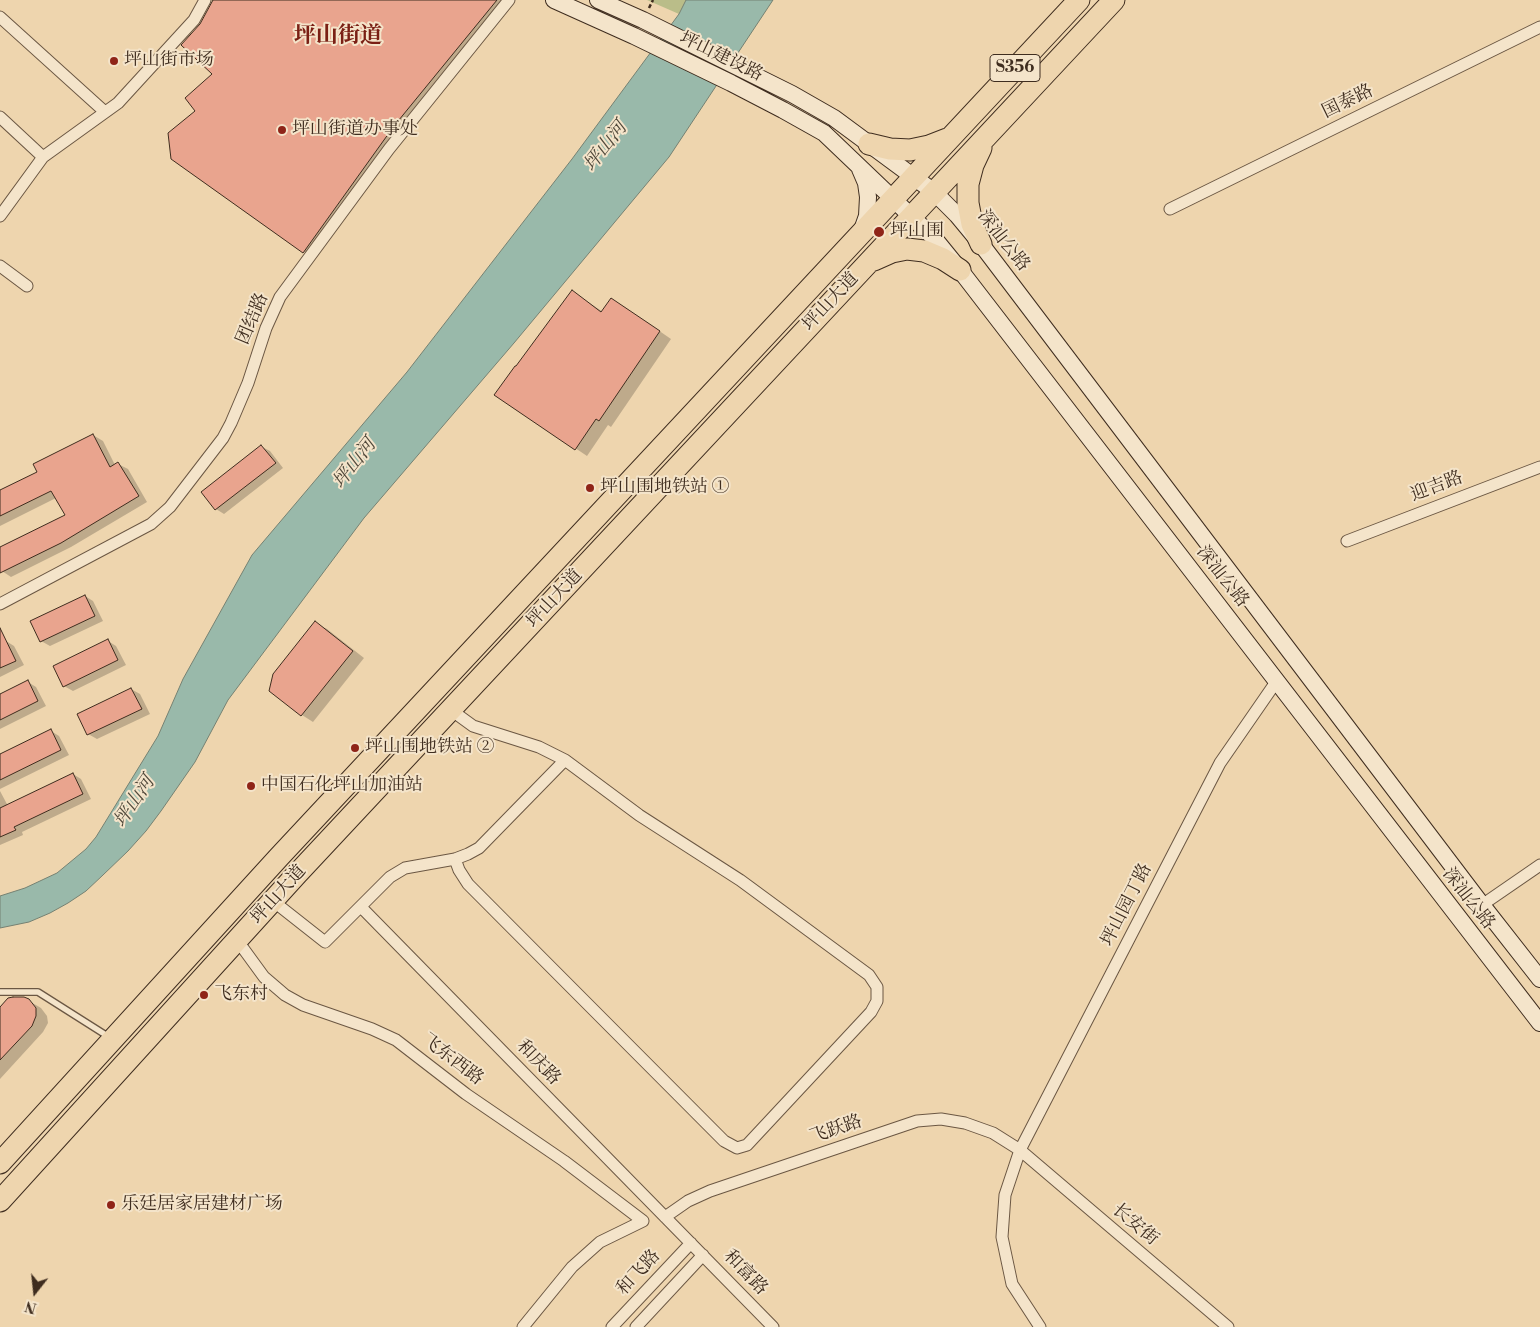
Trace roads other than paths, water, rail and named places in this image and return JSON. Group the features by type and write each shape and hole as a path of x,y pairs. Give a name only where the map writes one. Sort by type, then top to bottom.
{"highway":[{"name":"坪山大道","path":"0,1163 278,857 1079,0"},
{"name":"坪山大道","path":"0,1201 273,901 1114,0"},
{"path":"981,244 972,224 968,203 968,184 973,166 990,132"},
{"path":"868,144 890,149 910,150 930,146 951,137"},
{"path":"864,267 877,258 907,249 924,251 943,258 960,270"}],"main road":[{"name":"坪山建设路","path":"554,0 634,36 783,110 824,134 860,167"},
{"name":"坪山建设路","path":"598,0 643,20 792,94 834,118 868,144"},
{"name":"深汕公路","path":"868,144 934,192 957,215 981,244 1540,979"},
{"name":"深汕公路","path":"860,167 934,238 960,270 1540,1023"},
{"path":"860,167 866,184 868,198 867,216 861,234"}],"street":[{"path":"0,216 43,157 118,103 194,20 205,0"},
{"name":"团结路","path":"0,604 151,524 170,508 223,438 231,423 248,383 266,328 280,297 389,149 509,0"},
{"path":"0,17 105,112"},
{"name":"国泰路","path":"1170,209 1540,27"},
{"path":"0,117 43,157"},
{"path":"0,266 27,286"},
{"name":"迎吉路","path":"1347,541 1540,467"},
{"name":"坪山园丁路","path":"1040,1327 1012,1284 1002,1237 1005,1194 1020,1150 1220,763 1276,682"},
{"path":"451,710 473,726 539,747 565,760 639,815 740,880 869,975 877,987 878,1001 871,1012 747,1145 737,1148 724,1141 468,884 454,859"},
{"path":"273,901 325,942 390,876 405,868 454,859 479,848 565,760"},
{"path":"1482,905 1540,865"},
{"name":"和庆路","path":"361,907 691,1243"},
{"name":"飞东西路","path":"237,940 264,978 285,995 303,1005 372,1028 396,1040 466,1094 564,1161 643,1221 600,1242 572,1267 523,1327"},
{"name":"飞跃路","path":"665,1217 688,1200 710,1191 917,1121 941,1119 965,1123 993,1133 1020,1150"},
{"name":"长安街","path":"1020,1150 1228,1327"},
{"name":"和富路","path":"691,1243 773,1327"},
{"name":"和飞路","path":"612,1327 691,1243"},
{"name":"和飞路","path":"636,1327 703,1255"}],"lane":[{"path":"0,992 38,992 112,1040"}],"water":[{"name":"坪山河","path":"686,0 773,0 669,157 514,343 364,518 228,700 195,762 146,831 86,891 68,903 29,922 0,928 0,896 25,888 57,873 86,849 96,837 158,736 183,679 252,555 407,372 572,159 679,14"}],"place":[{"name":"坪山街市场","path":"114,61"},
{"name":"坪山街道办事处","path":"282,130"},
{"name":"坪山围","path":"879,232"},
{"name":"坪山围地铁站 ①","path":"590,488"},
{"name":"坪山围地铁站 ②","path":"355,748"},
{"name":"中国石化坪山加油站","path":"251,786"},
{"name":"飞东村","path":"204,995"},
{"name":"乐廷居家居建材广场","path":"111,1205"}],"district":[{"name":"坪山街道","path":"338,37"}]}
